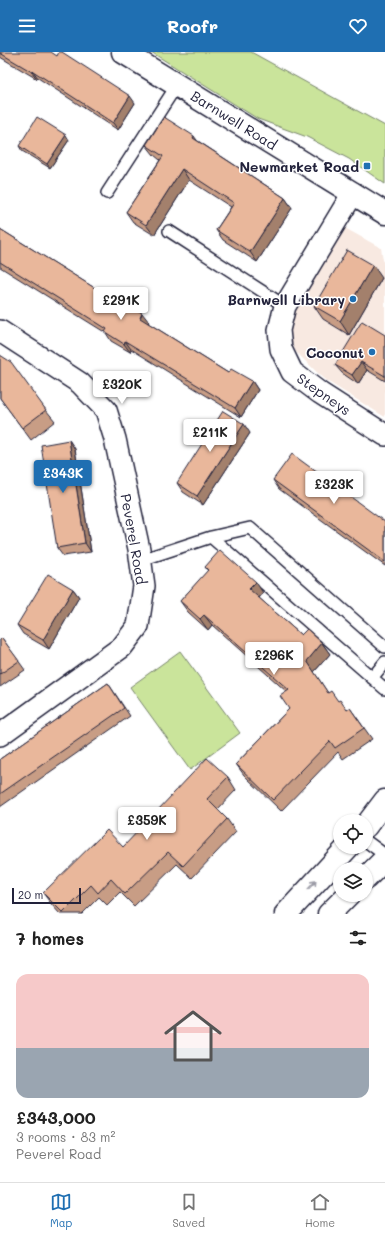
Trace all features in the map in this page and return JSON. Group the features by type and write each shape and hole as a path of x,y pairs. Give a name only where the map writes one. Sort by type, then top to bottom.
{"main road":[{"name":"Barnwell Road","path":"123,52 385,214"},
{"path":"373,817 385,801"},
{"path":"286,914 342,854"},
{"path":"373,871 385,859"},
{"path":"329,914 341,902"}],"street":[{"name":"Stepneys","path":"353,193 285,306 278,330 281,349 292,372 320,393 385,435"},
{"name":"Peverel Road","path":"0,331 80,383 106,410 115,439 141,560 144,586 138,626 122,647 0,735"}],"lane":[{"path":"107,194 177,85"},
{"path":"169,231 285,306"},
{"path":"141,560 211,537 250,528 385,647"},
{"path":"211,537 385,689"},
{"path":"372,678 385,662"},
{"path":"373,846 385,855"}],"shaded area":[{"path":"343,227 381,248 385,271 385,417 325,380 296,352 290,340 289,325 293,309"}],"green space":[{"path":"151,52 251,52 385,126 385,184 349,159 307,137 258,119"},
{"path":"180,651 240,733 190,770 130,687"}],"building":[{"path":"0,52 51,52 57,56 59,52 62,52 130,96 113,123 33,71 32,72"},
{"path":"37,117 66,135 47,164 19,146"},
{"path":"164,117 194,136 193,138 285,198 250,252 216,230 234,203 182,169 146,225 126,212 163,156 146,145"},
{"path":"0,229 122,305 124,302 142,313 140,318 228,373 231,369 252,381 235,408 125,341 124,344 105,332 107,329 0,262"},
{"path":"347,250 373,265 340,321 314,306"},
{"path":"362,321 385,335 385,376 361,362 352,375 335,365"},
{"path":"0,355 11,362 46,410 22,428 0,398"},
{"path":"223,411 244,424 197,496 177,483"},
{"path":"69,440 85,543 57,548 41,445"},
{"path":"292,454 385,522 385,562 273,480"},
{"path":"220,550 256,582 249,589 301,635 307,629 322,643 307,661 328,693 331,691 347,710 350,708 364,728 335,748 330,741 273,800 236,764 289,709 280,696 289,690 204,615 200,619 180,601 208,570 205,567"},
{"path":"48,574 73,589 43,640 17,625"},
{"path":"2,638 19,661 0,674 0,640"},
{"path":"108,683 124,708 0,794 0,759"},
{"path":"207,758 228,777 207,799 227,819 183,866 168,852 125,894 111,879 98,893 91,885 63,913 43,893 107,830 123,847"}],"place":[{"name":"Newmarket Road","path":"367,166"},
{"name":"Barnwell Library","path":"353,299"},
{"name":"Coconut","path":"372,352"}]}
